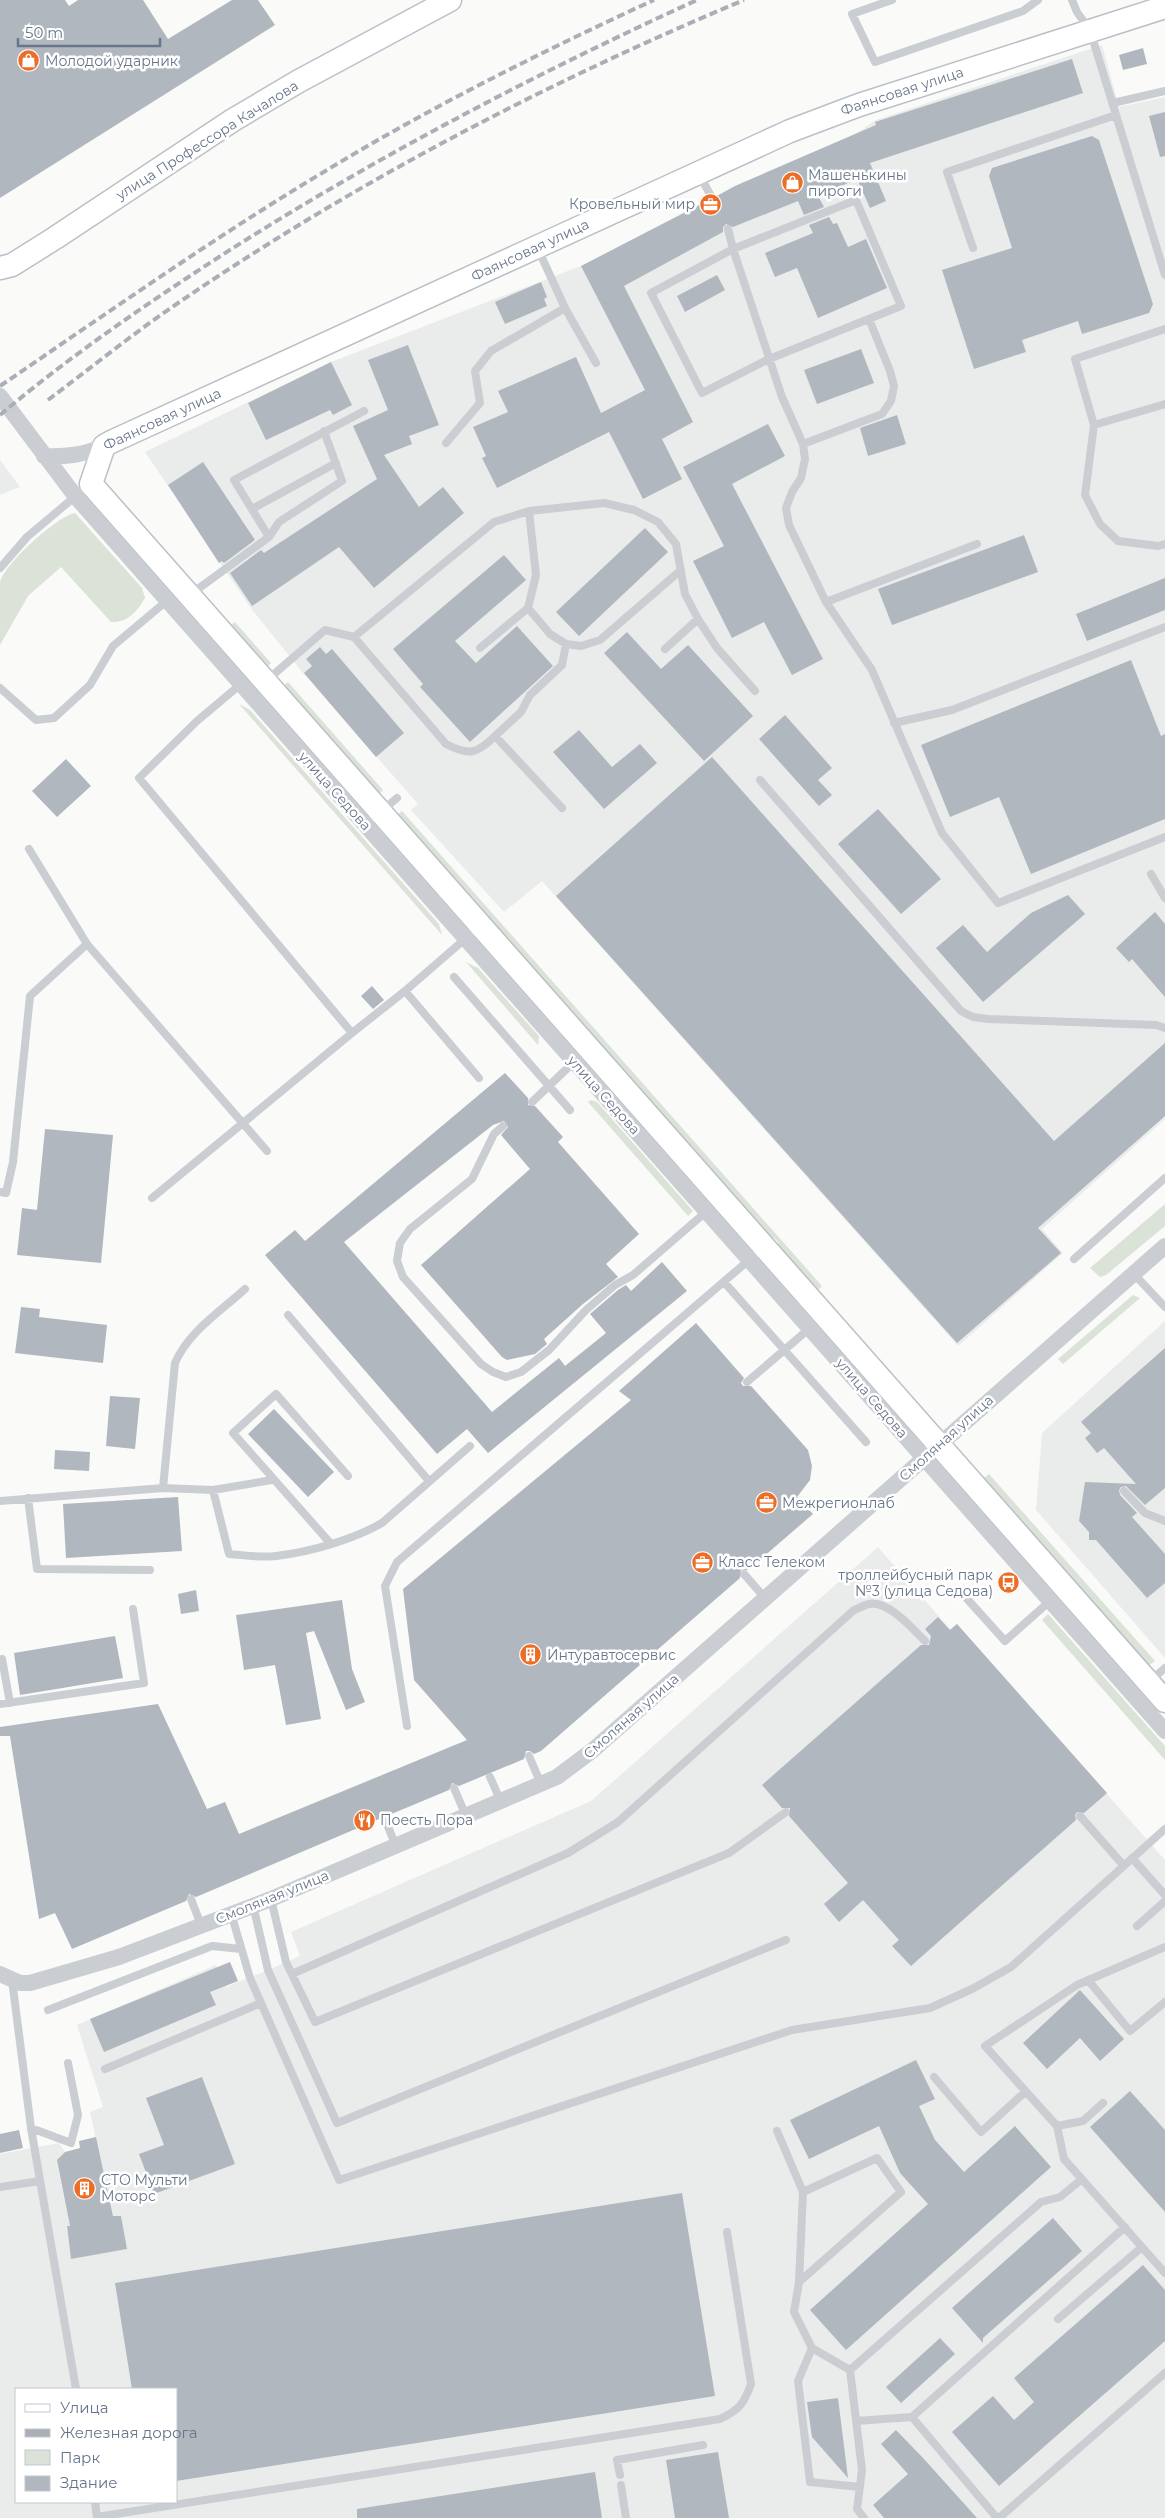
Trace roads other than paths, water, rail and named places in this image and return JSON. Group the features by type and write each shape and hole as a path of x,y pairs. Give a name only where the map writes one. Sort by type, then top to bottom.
{"street":[{"name":"улица Профессора Качалова","path":"4,271 233,120 299,81 448,1"},
{"name":"Фаянсовая улица","path":"44,456 68,457 86,454 824,117 1165,7"},
{"name":"улица Седова","path":"0,396 44,456 83,490 253,683 381,812 473,932 931,1451 1050,1601 1165,1732"},
{"path":"83,490 104,446"},
{"name":"улица Седова","path":"582,1055 707,1211 757,1253 810,1328 1157,1676 1165,1701"},
{"name":"Смоляная улица","path":"6,1977 30,1983 119,1957 271,1899 557,1778 593,1750 1165,1246"}],"lane":[{"path":"892,0 852,14 875,62 1022,11 1038,0"},
{"path":"1072,0 1077,12 1090,30 1165,275"},
{"path":"1113,103 1165,91"},
{"path":"973,248 947,172 1116,115"},
{"path":"698,173 712,198"},
{"path":"856,200 901,306 869,319 769,359 702,393 651,293 733,249 856,200"},
{"path":"728,230 782,398 803,444 805,459 801,478 792,492 786,508 788,525 826,602 872,670 942,833 998,903 1165,837"},
{"path":"538,247 565,308 596,363"},
{"path":"446,443 480,402 475,371 491,352 565,308"},
{"path":"803,444 882,414 890,401 894,386 869,319"},
{"path":"1165,330 1075,359 1094,425 1085,495 1100,524 1118,541 1158,546 1165,544"},
{"path":"1094,425 1165,404"},
{"path":"269,538 234,480 364,411"},
{"path":"0,688 36,720 54,718 90,685 113,646 269,538 279,522 342,481 324,431"},
{"path":"252,509 336,462"},
{"path":"0,568 27,537 83,490"},
{"path":"354,637 494,522 529,512 604,503 634,510 658,522 676,544 685,594 698,619 717,648 755,691"},
{"path":"480,648 528,608 536,576 529,512"},
{"path":"826,602 977,544"},
{"path":"528,608 550,634 566,644 581,646 600,640 681,570"},
{"path":"664,649 698,619"},
{"path":"894,723 952,710 1165,627"},
{"path":"352,1033 139,778 197,721 325,630 354,637 446,744 457,750 471,753 482,749 520,712 530,696 562,665 566,644"},
{"path":"495,736 562,808"},
{"path":"760,780 961,1011 973,1017 988,1019 1156,1025 1165,1028"},
{"path":"29,849 87,944 267,1151"},
{"path":"1151,874 1165,898"},
{"path":"152,1198 242,1122 405,992 473,932"},
{"path":"0,1192 6,1193 13,1162 30,996 87,944"},
{"path":"454,977 570,1110"},
{"path":"405,992 479,1078"},
{"path":"532,1102 582,1055"},
{"path":"503,1126 494,1134 472,1179 410,1229 400,1243 397,1261 403,1277 481,1364 493,1372 506,1376 521,1372 550,1350 593,1303 615,1285 633,1275 707,1211"},
{"path":"1074,1259 1165,1178"},
{"path":"407,1726 385,1586 397,1562 757,1253"},
{"path":"1134,1273 1164,1306"},
{"path":"724,1282 866,1442"},
{"path":"163,1488 175,1363 180,1350 245,1289"},
{"path":"288,1315 429,1482"},
{"path":"747,1382 810,1328"},
{"path":"331,1544 232,1433 276,1394 348,1476"},
{"path":"213,1490 229,1554 275,1556 331,1544 365,1532 382,1523 470,1446"},
{"path":"0,1501 163,1488 213,1490 272,1480"},
{"path":"1124,1491 1144,1513 1165,1521"},
{"path":"28,1498 37,1569 150,1570"},
{"path":"744,1574 765,1598"},
{"path":"960,1591 1005,1641 1050,1601"},
{"path":"292,1974 568,1853 597,1836 618,1822 854,1610 871,1603 887,1608 901,1617 925,1641"},
{"path":"0,1704 144,1683 133,1609"},
{"path":"2,1659 10,1703"},
{"path":"529,1756 541,1784"},
{"path":"490,1777 502,1802"},
{"path":"454,1788 466,1816"},
{"path":"271,1899 283,1953 315,2022 729,1853 786,1812"},
{"path":"1080,1816 1124,1866"},
{"path":"384,1818 396,1846"},
{"path":"231,1913 250,1978 339,2180 792,2030 930,2008 972,1989 1011,1967 1162,1832 1165,1842"},
{"path":"1132,1858 1165,1895"},
{"path":"191,1899 201,1925"},
{"path":"1137,1926 1165,1901"},
{"path":"253,1905 268,1970 337,2123 786,1940"},
{"path":"48,2010 212,1946 242,1949"},
{"path":"1165,1948 1077,1985 985,2046 1057,2126 1064,2158 1165,2273"},
{"path":"6,1977 76,2388"},
{"path":"1088,1980 1130,2030 1165,2002"},
{"path":"105,2069 261,2003"},
{"path":"31,2128 71,2143 78,2115 68,2063"},
{"path":"934,2077 982,2132 1026,2092"},
{"path":"1057,2126 1083,2121 1103,2103"},
{"path":"777,2131 803,2192 799,2282 794,2312 812,2348 850,2370"},
{"path":"799,2282 901,2192 877,2158 803,2192"},
{"path":"850,2370 1041,2202 1060,2197 1082,2179"},
{"path":"0,2187 40,2181"},
{"path":"856,2421 912,2417 1125,2227"},
{"path":"95,2503 97,2517 720,2419 735,2412 746,2400 751,2384 727,2232"},
{"path":"1058,2319 1142,2247"},
{"path":"812,2348 798,2381 810,2482 860,2487"},
{"path":"850,2370 862,2470 858,2509 864,2518"},
{"path":"912,2417 998,2518 1165,2373"},
{"path":"620,2475 618,2460 703,2445"},
{"path":"621,2485 626,2518"}],"railway":[{"path":"0,386 200,250 362,149 486,82 654,0"},
{"path":"0,415 53,372 136,312 279,219 455,119 575,58 697,0"},
{"path":"48,400 130,337 181,301 248,257 385,175 455,136 526,100 598,65 744,0"}],"place":[{"name":"Молодой ударник","path":"29,61"},
{"name":"Машенькины пироги","path":"792,183"},
{"name":"Кровельный мир","path":"711,204"},
{"name":"Межрегионлаб","path":"766,1503"},
{"name":"Класс Телеком","path":"702,1562"},
{"name":"троллейбусный парк №3 (улица Седова)","path":"1009,1583"},
{"name":"Интуравтосервис","path":"531,1655"},
{"name":"Поесть Пора","path":"364,1820"},
{"name":"СТО Мульти Моторс","path":"85,2188"}]}
